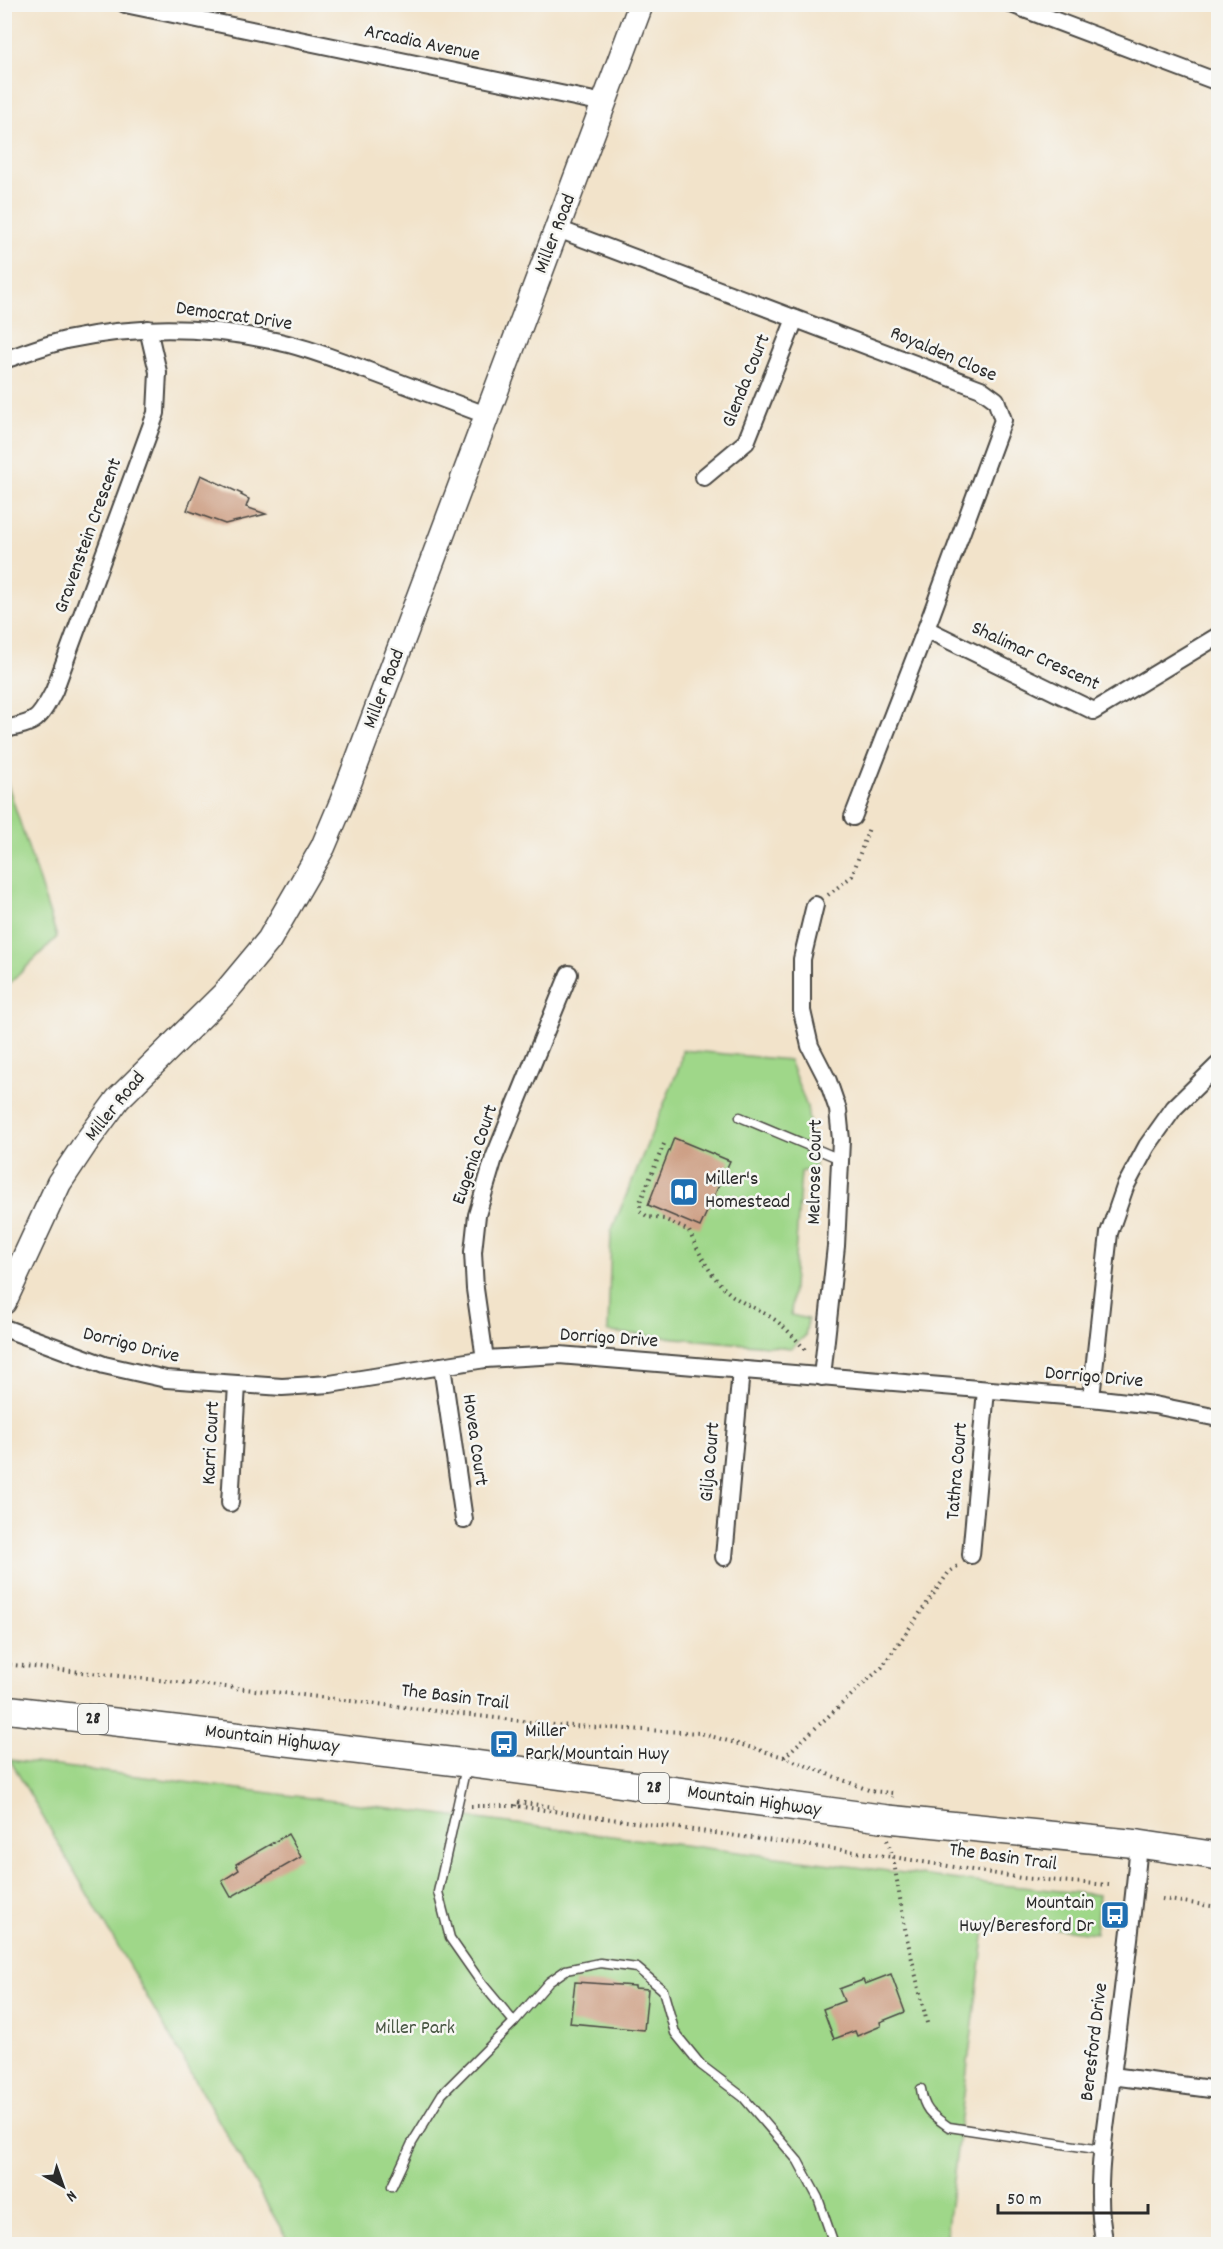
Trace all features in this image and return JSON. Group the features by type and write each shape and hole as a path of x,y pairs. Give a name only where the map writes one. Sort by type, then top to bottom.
{"main road":[{"name":"Miller Road","path":"4,1302 59,1183 87,1141 118,1099 224,994 269,940 324,846 641,4"},
{"name":"Mountain Highway","path":"4,1709 466,1763 888,1819 1139,1844 1218,1856"}],"street":[{"name":"Arcadia Avenue","path":"125,4 604,103"},
{"path":"1011,4 1218,82"},
{"name":"Royalden Close","path":"558,229 981,389 996,400 1003,420 926,629 852,817"},
{"name":"Glenda Court","path":"704,477 746,442 795,319"},
{"name":"Democrat Drive","path":"4,360 63,340 148,329 190,329 270,340 309,350 486,415"},
{"name":"Gravenstein Crescent","path":"4,729 30,723 40,716 54,691 156,413 158,372 148,329"},
{"name":"Shalimar Crescent","path":"926,629 1094,711 1218,636"},
{"name":"Melrose Court","path":"815,905 802,959 802,1011 810,1046 828,1081 838,1110 840,1159 836,1246 822,1377"},
{"name":"Eugenia Court","path":"485,1359 475,1289 473,1252 477,1215 494,1158 569,974"},
{"path":"1091,1398 1109,1233 1125,1187 1147,1146 1174,1108 1218,1065"},
{"name":"Dorrigo Drive","path":"4,1328 104,1365 166,1379 237,1385 282,1387 330,1384 485,1359 560,1355 1091,1398 1154,1405 1218,1418"},
{"name":"Hovea Court","path":"442,1365 464,1520"},
{"name":"Gilja Court","path":"724,1557 741,1370"},
{"name":"Karri Court","path":"230,1503 237,1385"},
{"name":"Tathra Court","path":"971,1555 986,1390"},
{"name":"Beresford Drive","path":"1105,2244 1101,2225 1102,2150 1139,1844"},
{"path":"1112,2076 1218,2090"}],"lane":[{"path":"740,1117 840,1159"},
{"path":"466,1763 438,1892 450,1938 514,2022"},
{"path":"392,2186 412,2143 442,2094 514,2022 549,1982 566,1970 600,1963 637,1968 663,1990 675,2033 701,2065 743,2097 798,2162 818,2198 834,2244"},
{"path":"921,2089 923,2103 932,2116 949,2127 1102,2150"}],"path":[{"path":"815,905 852,876 870,824"},
{"path":"664,1144 640,1202 640,1211 648,1217 664,1219 689,1231 702,1258 718,1281 732,1295 771,1317 806,1351"},
{"path":"784,1757 882,1667 949,1572 971,1555"},
{"name":"The Basin Trail","path":"4,1664 293,1694 555,1725 700,1733 784,1757 871,1791 893,1793"},
{"path":"456,1805 515,1806 516,1802 554,1807"},
{"name":"The Basin Trail","path":"515,1806 893,1857 1021,1878 1109,1885"},
{"path":"893,1857 906,1934 928,2027"},
{"path":"1162,1899 1218,1906"}],"green space":[{"path":"4,773 57,937 5,988 4,988"},
{"path":"682,1050 789,1060 807,1107 815,1167 801,1172 791,1315 808,1319 805,1336 791,1348 608,1332 611,1232 680,1065"},
{"name":"Miller Park","path":"10,1760 991,1884 1099,1895 1095,1933 986,1921 945,2244 290,2244"}],"building":[{"path":"201,475 242,494 249,499 246,507 266,514 225,524 187,510"},
{"name":"Miller's Homestead","path":"674,1138 730,1161 700,1227 648,1205"},
{"path":"288,1834 301,1857 231,1897 222,1881 239,1870 236,1864"},
{"path":"891,1974 905,2012 880,2022 881,2026 857,2036 855,2031 834,2039 823,2009 844,2001 839,1989 863,1980 865,1984"},
{"path":"575,1982 648,1989 644,2030 570,2023"}],"place":[{"name":"Miller's Homestead","path":"684,1192"},
{"name":"Miller Park/Mountain Hwy","path":"504,1744"},
{"name":"Mountain Hwy/Beresford Dr","path":"1115,1915"}]}
